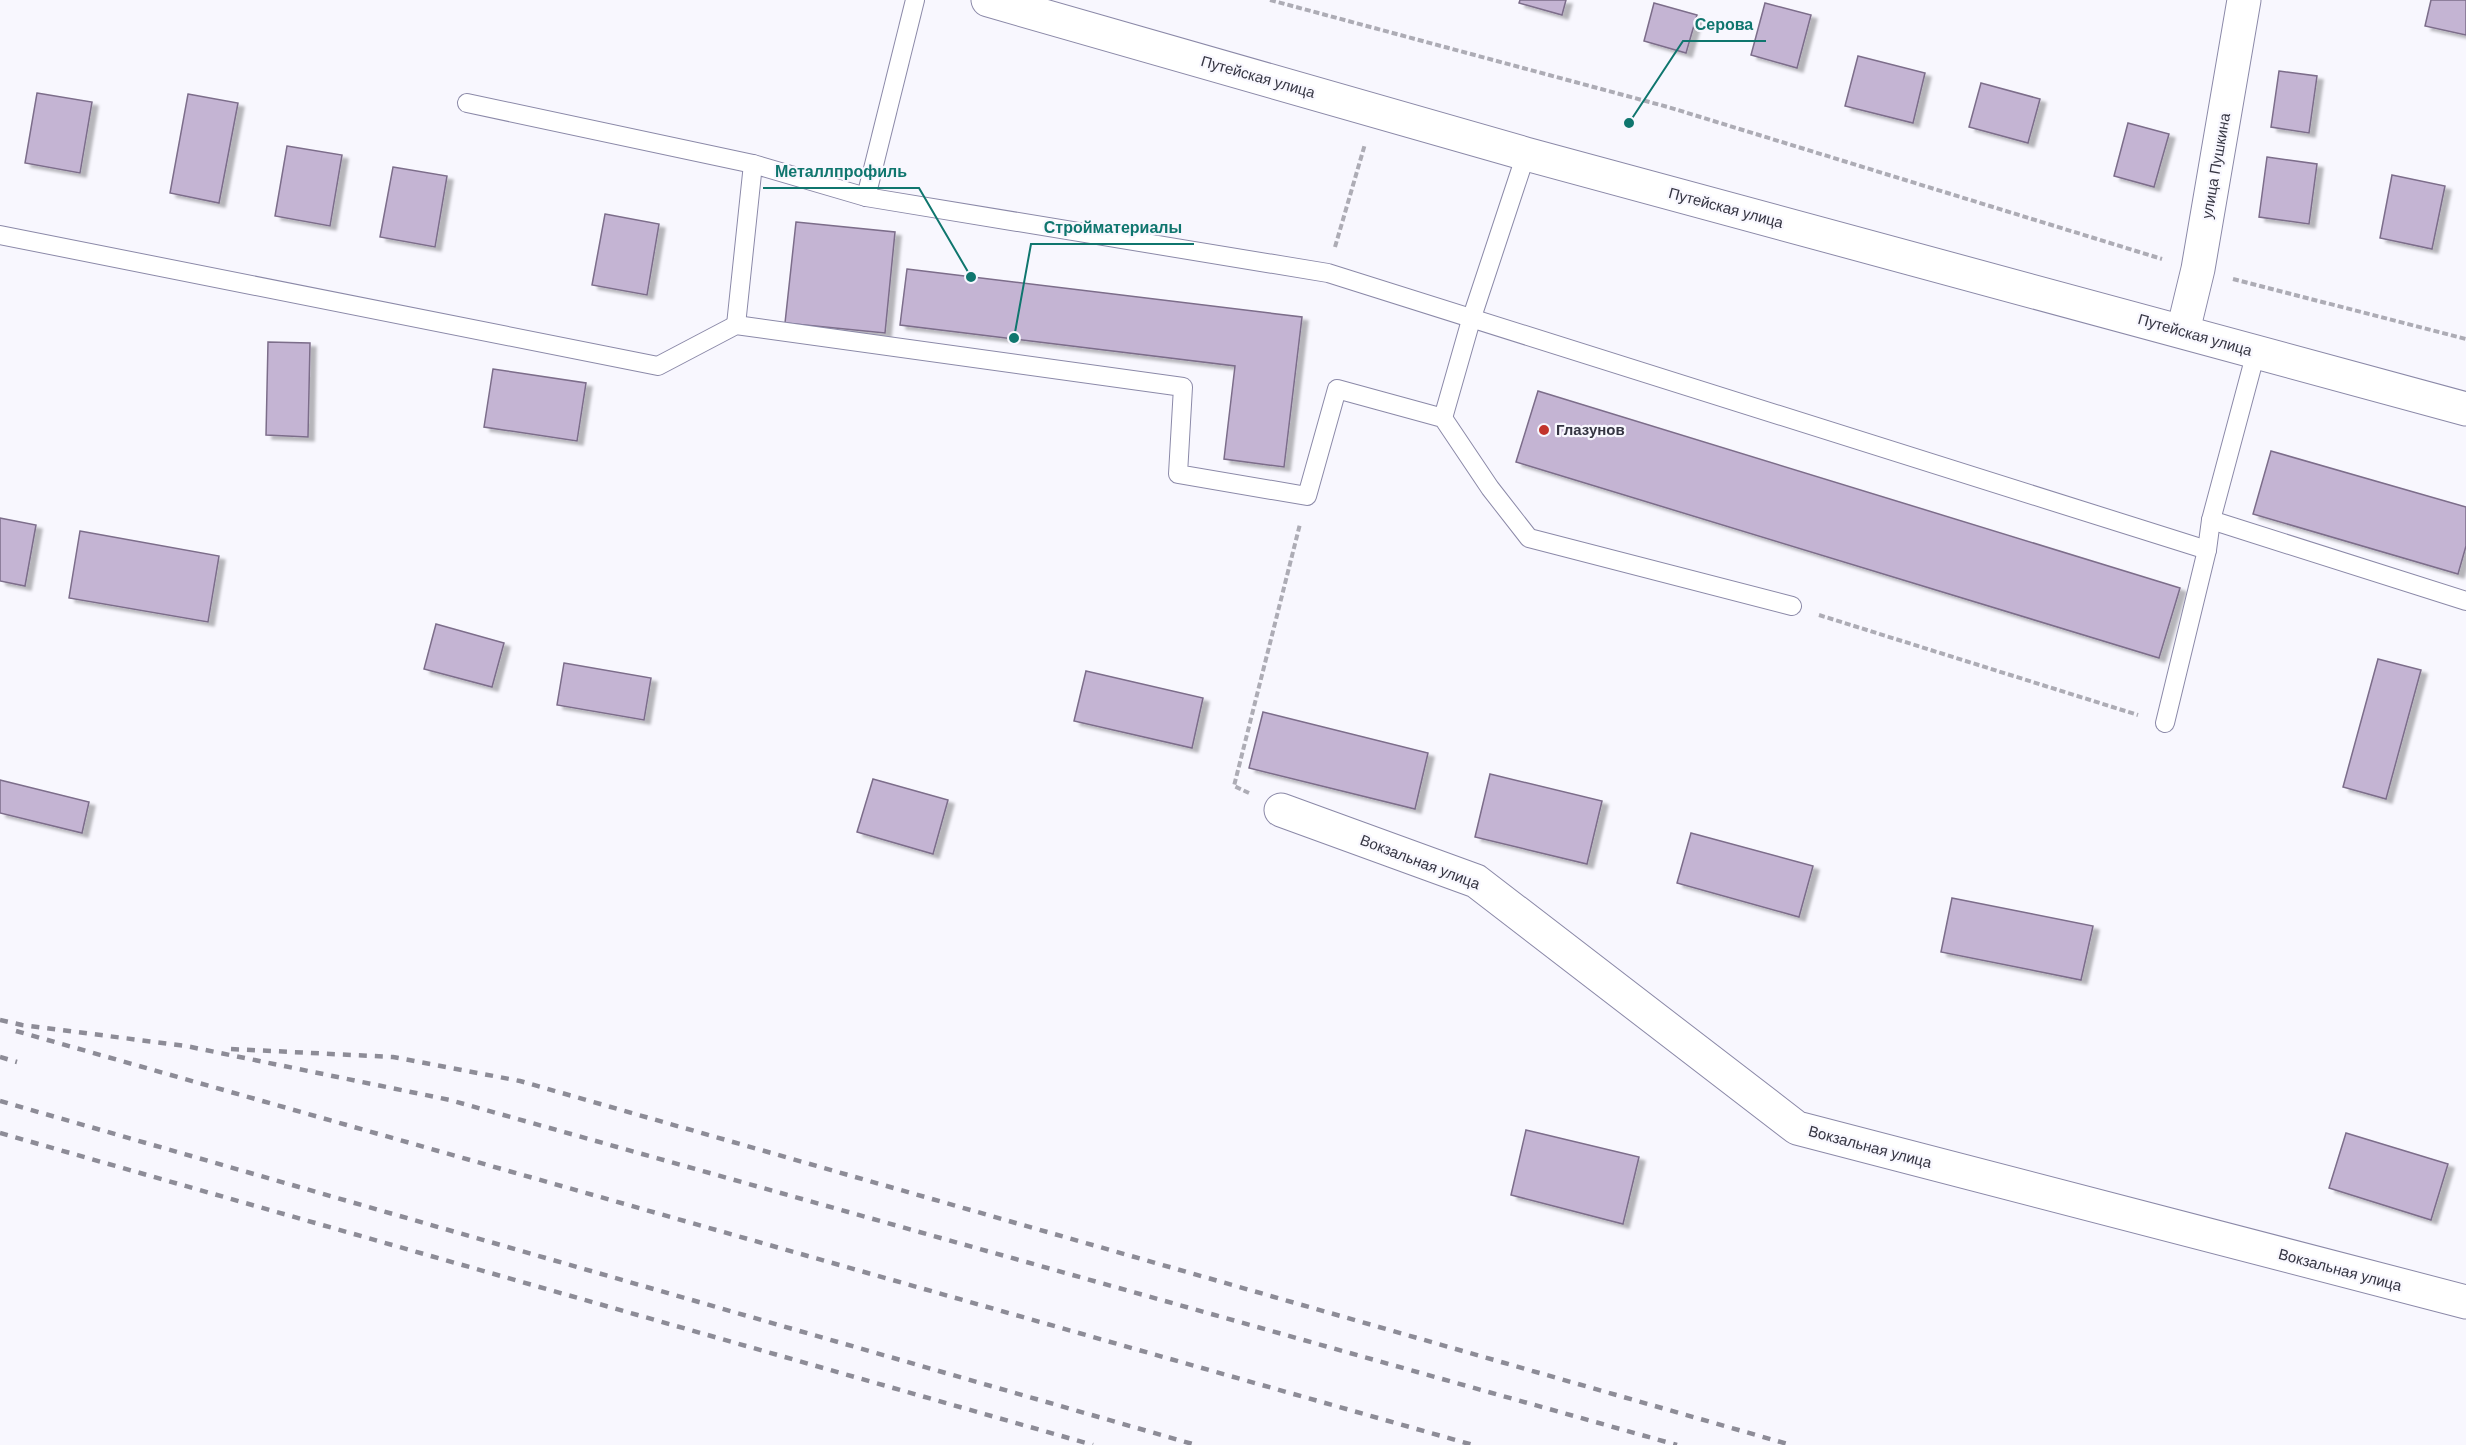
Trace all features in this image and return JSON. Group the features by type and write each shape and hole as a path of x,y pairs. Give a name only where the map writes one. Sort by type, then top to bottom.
{"street":[{"name":"Путейская улица","path":"988,0 1526,154 2466,409"},
{"name":"улица Пушкина","path":"2183,331 2198,269 2244,0"},
{"name":"Вокзальная улица","path":"1281,810 1476,881 1797,1128 2466,1302"}],"lane":[{"path":"866,197 915,0"},
{"path":"467,103 753,164 866,197 1328,273 1471,320 2207,550"},
{"path":"1443,418 1471,320 1526,154"},
{"path":"736,326 753,164"},
{"path":"0,235 658,366 736,326 1183,387 1178,474 1307,496 1337,389 1443,418 1490,488 1529,538 1792,606"},
{"path":"2165,723 2207,550 2211,520 2256,352"},
{"path":"2211,520 2466,601"}],"path":[{"path":"1270,0 1668,107 2198,269 2466,339"},
{"path":"1328,273 1365,141"},
{"path":"1281,810 1234,786 1307,496"},
{"path":"1792,606 2165,723"}],"building":[{"path":"1520,0 1566,0 1562,15 1519,3"},
{"path":"2431,0 2466,0 2466,35 2425,26"},
{"path":"1654,3 1697,15 1686,53 1644,41"},
{"path":"1765,3 1811,15 1797,68 1751,55"},
{"path":"1858,56 1925,73 1913,123 1845,106"},
{"path":"2279,71 2317,76 2309,133 2271,127"},
{"path":"1981,83 2040,99 2028,143 1969,127"},
{"path":"37,93 92,102 80,173 25,163"},
{"path":"188,94 238,103 219,203 170,193"},
{"path":"2128,123 2169,134 2154,187 2114,176"},
{"path":"287,146 342,155 330,226 275,216"},
{"path":"2267,157 2317,164 2309,224 2259,217"},
{"path":"393,167 447,176 435,247 380,237"},
{"path":"2392,175 2445,186 2432,249 2380,238"},
{"path":"605,214 659,224 647,295 592,285"},
{"path":"796,222 895,232 885,333 785,323"},
{"path":"907,269 1302,317 1284,467 1224,459 1235,366 900,325"},
{"path":"268,342 310,343 308,437 266,435"},
{"path":"493,369 586,383 577,441 484,427"},
{"path":"1538,391 2180,588 2159,658 1516,462"},
{"path":"2271,451 2466,507 2466,546 2458,574 2253,514"},
{"path":"0,518 36,525 25,586 0,581"},
{"path":"80,531 219,556 208,622 69,598"},
{"path":"436,624 504,643 492,687 424,669"},
{"path":"2378,659 2421,670 2386,799 2343,787"},
{"path":"564,663 651,678 644,720 557,705"},
{"path":"1086,671 1203,698 1192,748 1074,721"},
{"path":"1263,712 1428,753 1415,809 1249,768"},
{"path":"1490,774 1602,801 1587,864 1475,837"},
{"path":"873,779 948,800 933,854 857,832"},
{"path":"0,780 89,802 82,833 0,813"},
{"path":"1691,833 1813,866 1799,917 1677,883"},
{"path":"1952,898 2093,926 2081,980 1941,952"},
{"path":"1526,1130 1639,1157 1623,1224 1511,1195"},
{"path":"2346,1133 2448,1164 2431,1220 2329,1188"}],"railway":[{"path":"0,1020 22,1025 186,1046 450,1100 1677,1445"},
{"path":"16,1031 1473,1445"},
{"path":"231,1049 393,1057 520,1081 1791,1445"},
{"path":"0,1057 17,1062"},
{"path":"0,1101 1196,1445"},
{"path":"0,1133 1093,1445"}],"place":[{"name":"Серова","path":"1629,123"},
{"name":"Металлпрофиль","path":"971,277"},
{"name":"Стройматериалы","path":"1014,338"},
{"name":"Глазунов","path":"1544,430"}]}
